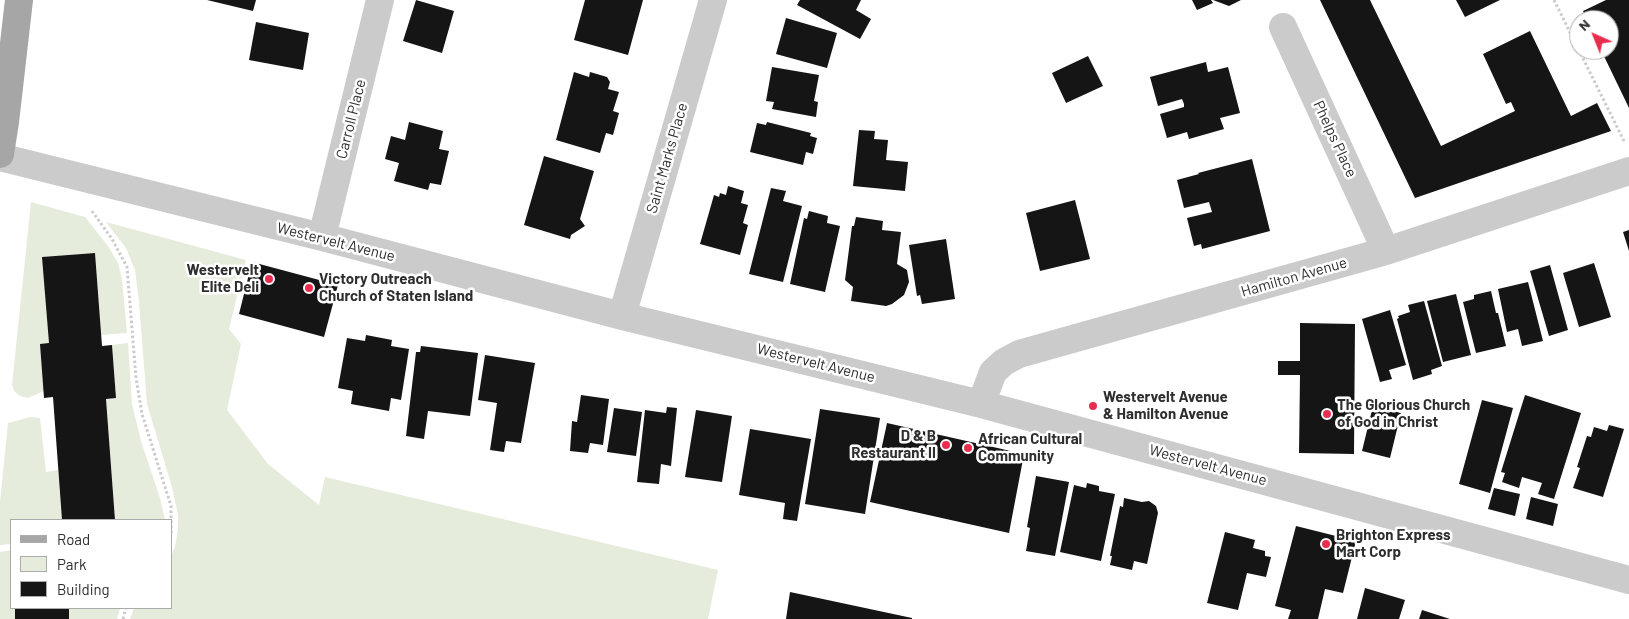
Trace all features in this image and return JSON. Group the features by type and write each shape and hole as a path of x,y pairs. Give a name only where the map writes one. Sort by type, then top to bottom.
{"main road":[{"path":"0,156 6,122 19,0"}],"street":[{"name":"Carroll Place","path":"322,237 380,0"},
{"name":"Saint Marks Place","path":"622,316 713,0"},
{"name":"Phelps Place","path":"1283,27 1386,251"},
{"name":"Westervelt Avenue","path":"0,156 322,237 622,316 981,404 1629,580"},
{"name":"Hamilton Avenue","path":"981,404 993,372 1004,362 1019,354 1386,251 1628,159"}],"path":[{"path":"1554,0 1628,159"},
{"path":"92,211 112,239 127,267 136,378 142,414 171,506 171,519"}],"green space":[{"path":"31,202 85,217 108,246 118,263 122,279 127,333 101,335 95,253 43,257 49,343 44,391 28,398 20,396 14,391 12,385"},
{"path":"106,222 246,260 229,329 241,344 227,410 268,464 319,505 325,477 718,570 708,619 130,619 134,609 172,609 172,554 178,530 178,515 172,487 147,404 135,270 126,248"},
{"path":"128,343 132,404 165,519 115,519 106,399 116,398 112,345"},
{"path":"30,417 40,418 46,472 58,470 62,519 10,519 10,544 0,545 0,502 8,423"},
{"path":"10,550 10,609 15,609 15,619 0,619 0,552"},
{"path":"69,609 120,609 117,619 69,619"}],"building":[{"path":"207,0 256,0 253,11"},
{"path":"416,0 454,11 442,53 403,41"},
{"path":"585,0 643,0 628,55 574,40"},
{"path":"800,0 861,0 856,10 871,19 860,39 797,5"},
{"path":"1192,0 1211,0 1213,3 1197,10"},
{"path":"1213,0 1241,0 1229,6"},
{"path":"1320,0 1370,0 1441,146 1515,111 1511,102 1506,104 1483,54 1530,31 1571,116 1597,103 1611,131 1415,198"},
{"path":"1456,0 1500,0 1465,17"},
{"path":"1606,0 1629,0 1629,108 1606,60 1619,60 1619,10 1585,10"},
{"path":"786,18 837,33 827,68 776,54"},
{"path":"256,22 309,33 303,70 249,60"},
{"path":"1088,56 1103,86 1066,103 1052,73"},
{"path":"1206,62 1208,72 1228,67 1240,113 1220,118 1224,129 1189,139 1187,132 1167,138 1160,114 1184,107 1184,104 1182,99 1158,106 1150,77"},
{"path":"772,67 819,75 814,101 818,102 816,117 772,109 774,102 766,101"},
{"path":"574,72 589,77 590,72 607,77 610,82 608,89 619,92 613,111 619,113 613,135 606,133 600,153 556,140"},
{"path":"409,122 443,131 439,149 449,151 441,185 430,183 428,190 394,181 399,163 385,159 391,136 405,140"},
{"path":"767,122 811,133 810,136 817,138 813,154 806,152 803,165 750,152 757,123 766,125"},
{"path":"859,130 875,131 874,139 888,140 886,160 908,162 905,191 853,186"},
{"path":"544,156 594,171 580,219 585,226 571,235 570,239 524,225"},
{"path":"1252,159 1270,231 1202,249 1201,244 1194,246 1187,218 1212,212 1209,202 1184,208 1177,180"},
{"path":"728,186 744,191 741,203 748,205 743,223 748,225 740,255 700,244 714,195 719,197 720,193 726,195"},
{"path":"771,188 786,191 783,201 802,206 783,282 749,274"},
{"path":"1075,200 1090,259 1040,271 1026,213"},
{"path":"809,211 828,216 827,223 840,226 825,292 790,284 804,218 807,219"},
{"path":"856,217 883,221 882,230 901,232 897,264 907,270 909,282 904,295 892,304 886,306 851,301 853,287 845,280 852,226 854,226"},
{"path":"1629,230 1629,251 1623,232"},
{"path":"946,239 955,299 922,304 920,295 917,296 909,245"},
{"path":"95,253 102,346 112,345 116,398 106,399 115,519 62,519 53,397 44,398 40,344 49,343 42,257"},
{"path":"252,262 338,285 324,337 239,314"},
{"path":"1594,263 1611,317 1579,327 1563,273"},
{"path":"1550,265 1568,330 1549,336 1530,271"},
{"path":"1528,282 1543,341 1522,346 1518,329 1507,332 1498,289"},
{"path":"1491,291 1506,346 1476,353 1463,302 1474,299 1474,295"},
{"path":"1456,294 1471,355 1443,362 1427,301"},
{"path":"1424,301 1442,366 1431,370 1432,374 1413,380 1397,319 1399,318 1398,316 1410,312 1408,305"},
{"path":"1390,310 1406,365 1389,370 1392,379 1380,382 1362,319"},
{"name":"The Glorious Church of God in Christ","path":"1300,323 1355,324 1354,454 1299,453 1300,375 1278,375 1278,361 1300,361"},
{"path":"366,335 392,340 391,346 409,349 401,400 391,398 389,411 351,404 353,391 338,388 347,338 365,341"},
{"path":"421,346 478,353 470,416 428,411 424,439 406,436 416,352 420,352"},
{"path":"485,355 535,363 521,443 506,441 504,452 490,450 497,403 478,400"},
{"path":"581,395 609,399 603,445 590,443 588,453 570,451 572,421 577,422"},
{"path":"1525,395 1581,413 1554,499 1538,494 1542,483 1522,477 1519,488 1502,482 1505,473 1501,472"},
{"path":"1482,400 1513,408 1490,493 1459,484"},
{"path":"1373,406 1401,413 1390,458 1362,451"},
{"path":"667,407 677,408 671,466 661,464 659,484 637,482 645,410 666,413"},
{"path":"614,408 642,412 636,456 607,452"},
{"path":"820,409 880,418 865,514 805,504"},
{"path":"696,410 732,416 722,482 685,477"},
{"path":"887,423 1024,454 1009,533 870,502"},
{"path":"1609,425 1624,429 1603,497 1573,488 1580,468 1577,467 1587,436 1591,437 1594,427 1607,431"},
{"path":"750,429 811,439 797,521 783,519 785,503 739,495"},
{"path":"1036,476 1069,482 1055,556 1026,551 1030,528 1027,527"},
{"path":"1087,483 1099,486 1099,491 1115,494 1101,561 1060,552 1074,485 1086,488"},
{"path":"1494,488 1520,494 1515,516 1488,509"},
{"path":"1531,497 1558,504 1553,526 1526,519"},
{"path":"1124,498 1142,502 1149,501 1156,506 1158,513 1147,564 1134,561 1132,570 1110,565 1112,556 1110,556 1120,506 1123,507"},
{"path":"1296,526 1356,541 1343,593 1325,589 1318,619 1288,619 1291,610 1275,606"},
{"path":"1225,532 1255,540 1253,548 1265,551 1265,556 1271,557 1266,577 1247,573 1238,610 1207,603"},
{"path":"1365,588 1405,600 1399,619 1357,619"},
{"path":"790,592 912,618 912,619 786,619"},
{"path":"15,609 69,609 69,619 15,619"},
{"path":"1422,610 1450,619 1419,619"}],"place":[{"name":"Westervelt Elite Deli","path":"269,279"},
{"name":"Victory Outreach Church of Staten Island","path":"309,288"},
{"name":"Westervelt Avenue & Hamilton Avenue","path":"1093,406"},
{"name":"The Glorious Church of God in Christ","path":"1327,414"},
{"name":"D & B Restaurant II","path":"946,445"},
{"name":"African Cultural Community","path":"968,448"},
{"name":"Brighton Express Mart Corp","path":"1326,544"}]}
